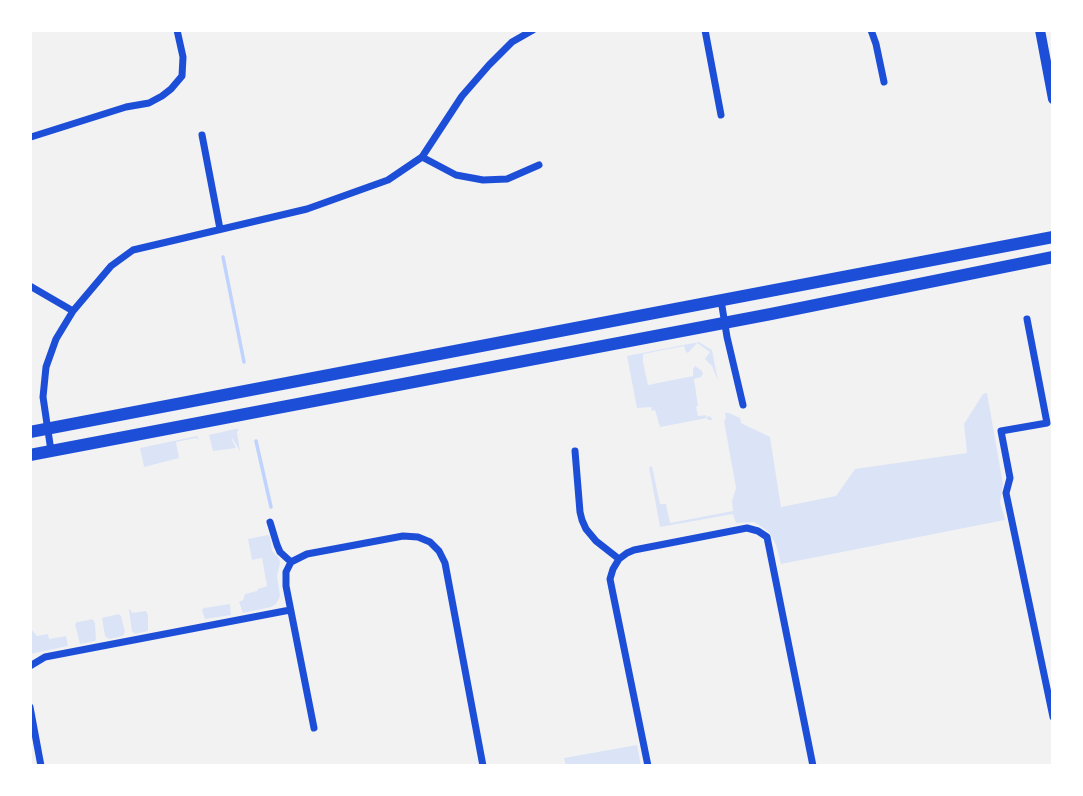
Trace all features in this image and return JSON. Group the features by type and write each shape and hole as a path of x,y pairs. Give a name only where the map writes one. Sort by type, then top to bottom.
{"main road":[{"path":"1040,30 1050,57 1053,99"},
{"path":"30,432 1053,237"},
{"path":"30,456 1053,257"}],"street":[{"path":"31,137 126,107 149,103 162,96 183,76 183,57 177,30"},
{"path":"51,451 43,397 46,367 56,339 72,311 111,267 133,250 307,209 388,180 422,157 462,96 489,65 513,42 533,30"},
{"path":"705,30 721,115"},
{"path":"870,30 876,44 884,82"},
{"path":"201,135 220,229"},
{"path":"422,157 456,175 483,180 507,178 539,165"},
{"path":"30,286 72,311"},
{"path":"721,300 743,405"},
{"path":"1027,319 1047,423 1001,431 1010,478 1006,493 1053,718"},
{"path":"575,451 582,520 596,541 619,559"},
{"path":"270,522 280,552 291,562"},
{"path":"648,766 612,589 613,569 619,559 634,550 747,528 767,537 813,766"},
{"path":"314,728 286,586 286,572 291,562 307,554 403,536 418,537 430,541 445,563 483,766"},
{"path":"30,666 45,657 290,610"},
{"path":"30,707 41,766"}],"shaded area":[{"path":"699,342 712,350 718,381 712,366 705,359 710,352 697,343 688,353 684,346 643,354 643,362 648,385 693,376 695,366 702,371 701,377 694,379 696,407 698,416 710,416 712,419 713,424 712,420 707,418 660,427 655,410 652,411 651,407 637,408 627,356"},
{"path":"987,393 1003,484 1000,502 1005,520 781,564 769,532 754,522 736,523 733,514 660,527 649,467 652,466 660,504 666,504 670,523 733,511 732,501 736,488 724,421 725,413 740,418 741,423 770,437 781,507 836,496 855,469 967,453 964,424 983,394"},
{"path":"239,429 237,432 240,451 232,438 236,448 213,451 209,435"},
{"path":"197,436 199,440 196,438 176,442 179,458 144,467 140,448"},
{"path":"268,535 272,551 280,563 277,576 280,596 271,607 243,613 239,602 245,594 267,586 262,558 252,560 248,539"},
{"path":"230,604 231,615 205,619 202,610 204,608"},
{"path":"130,609 132,613 146,611 148,631 135,634 132,631"},
{"path":"119,614 125,632 123,636 109,639 105,636 102,618"},
{"path":"90,619 95,623 96,639 80,644 75,624"},
{"path":"32,630 37,636 48,634 49,639 66,636 68,646 30,654"},
{"path":"637,745 641,766 566,766 564,758"}],"waterway":[{"path":"223,257 244,362"},
{"path":"256,441 271,507"}]}
